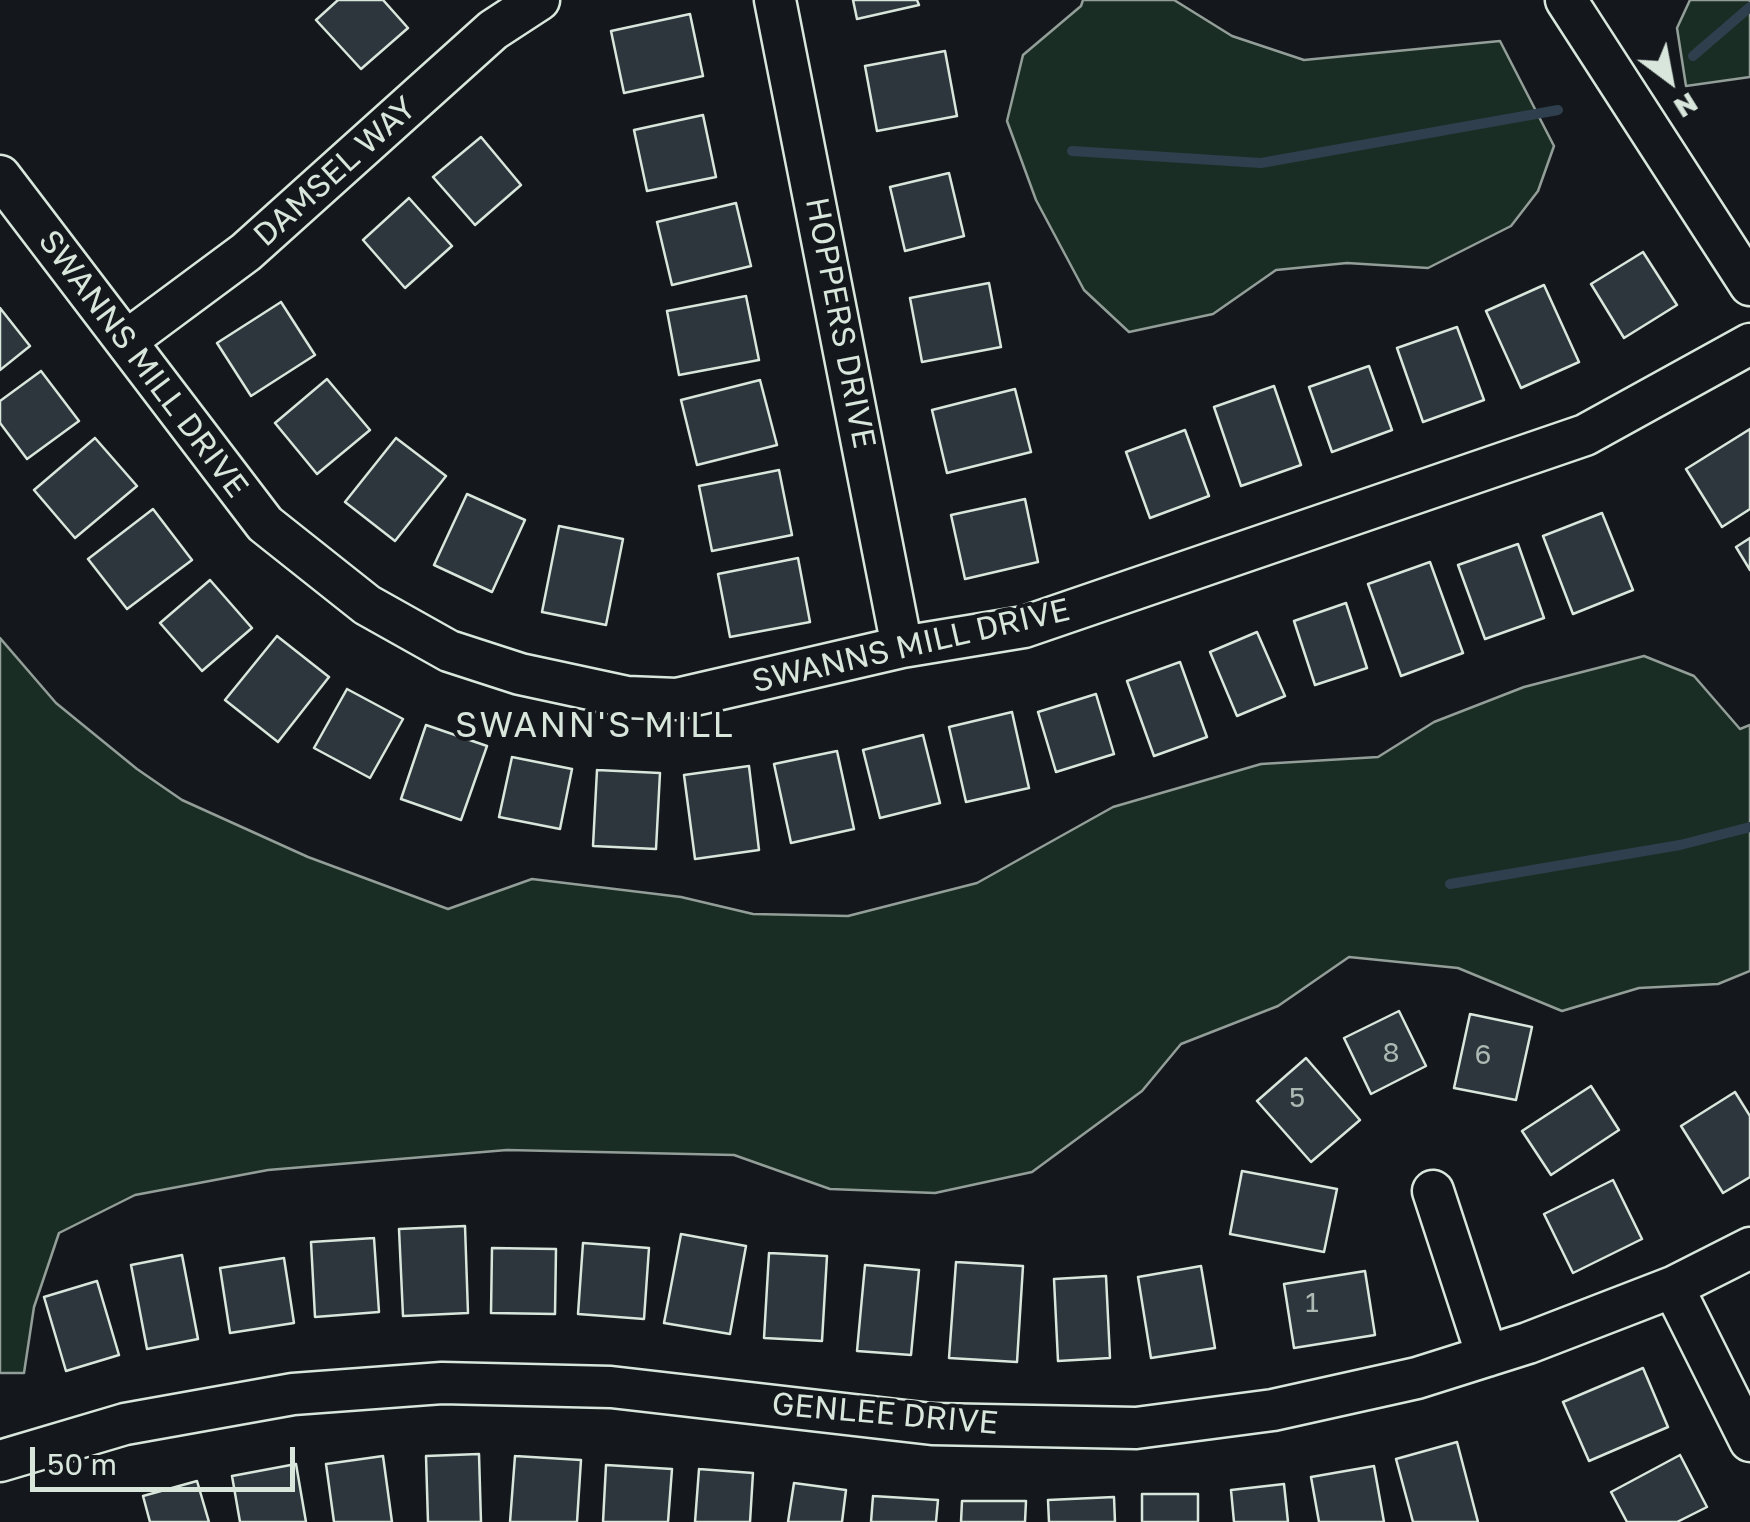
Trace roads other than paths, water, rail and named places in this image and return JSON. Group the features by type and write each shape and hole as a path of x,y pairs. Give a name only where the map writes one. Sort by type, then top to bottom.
{"street":[{"name":"DAMSEL WAY","path":"126,341 246,252 493,30 540,0"},
{"name":"HOPPERS DRIVE","path":"775,0 902,648"},
{"path":"1566,0 1750,284"},
{"name":"SWANNS MILL DRIVE","path":"0,176 265,524 367,605 450,652 520,674 627,697 676,699 902,648 1024,627 1585,435 1626,416 1750,344"},
{"path":"1433,1191 1487,1356"},
{"name":"GENLEE DRIVE","path":"0,1461 125,1424 294,1394 442,1383 610,1387 932,1424 1136,1428 1273,1410 1417,1378 1673,1287 1750,1248"},
{"path":"1673,1287 1750,1441"}],"waterway":[{"path":"1693,56 1750,7"},
{"path":"1072,151 1261,163 1558,110"},
{"path":"1450,884 1680,845 1750,827"}],"district":[{"name":"SWANN'S MILL","path":"595,726"}]}
